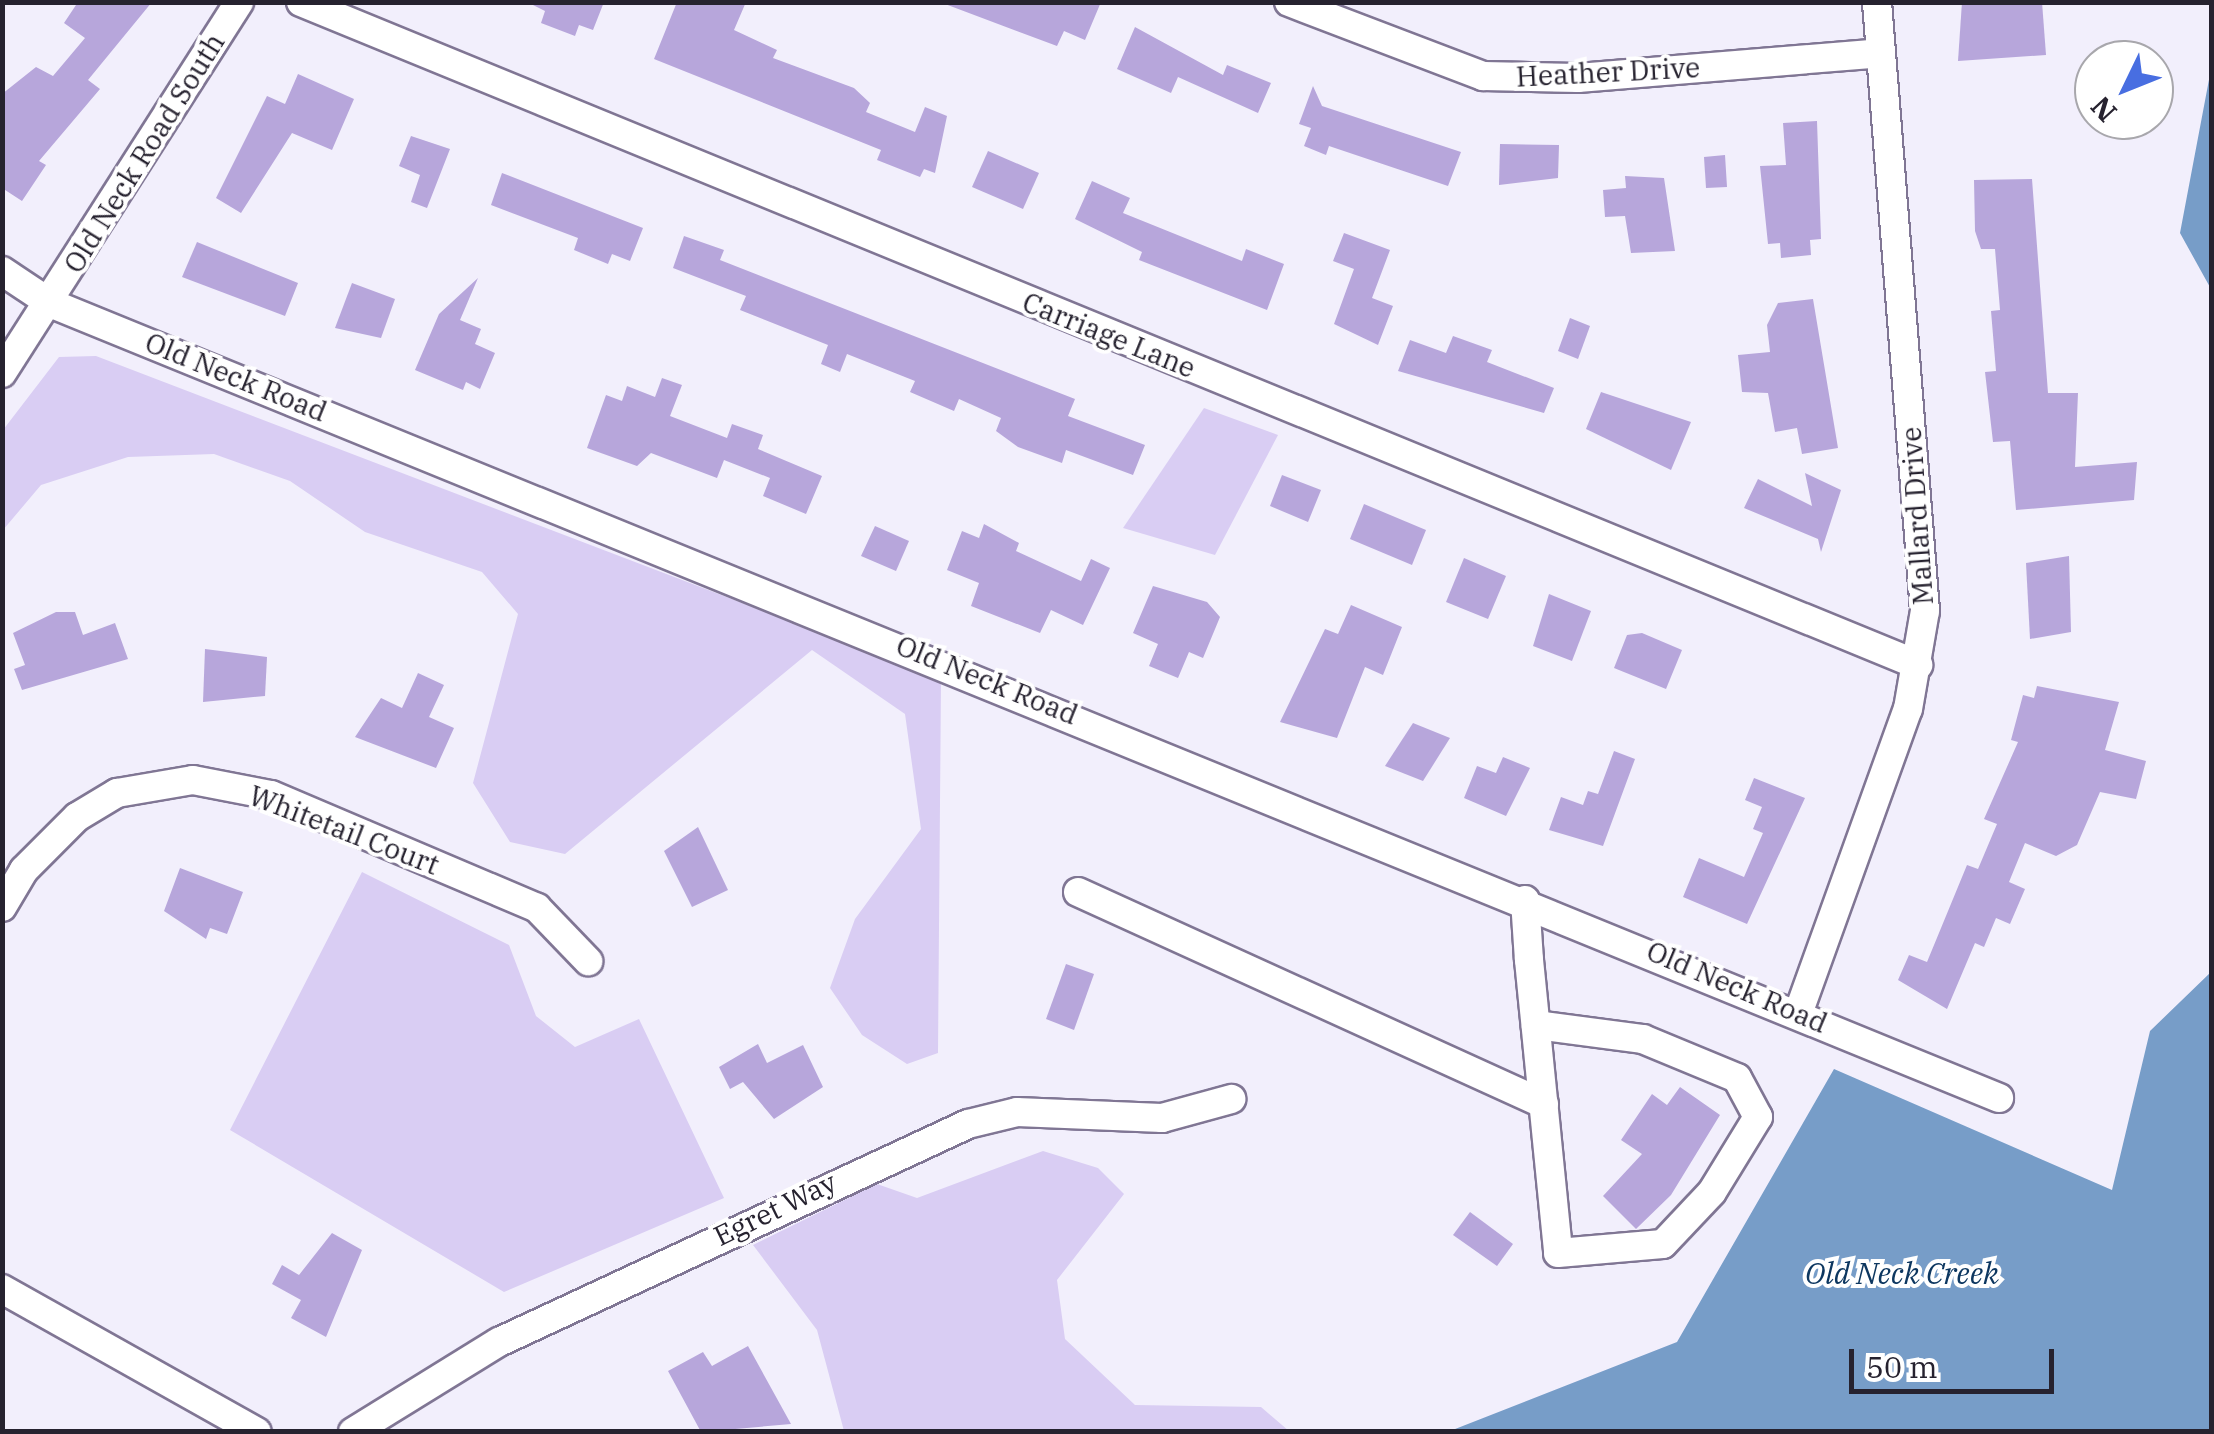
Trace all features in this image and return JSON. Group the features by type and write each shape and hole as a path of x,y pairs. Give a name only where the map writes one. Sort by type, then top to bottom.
{"street":[{"name":"Old Neck Road South","path":"50,303 239,2"},
{"name":"Carriage Lane","path":"301,2 1918,664"},
{"name":"Heather Drive","path":"1289,2 1483,76 1578,78 1880,53"},
{"name":"Mallard Drive","path":"1798,1011 1918,664 1926,611 1877,2"},
{"name":"Old Neck Road","path":"2,271 50,303 1798,1011 1999,1098"},
{"path":"2,373 50,303"},
{"name":"Whitetail Court","path":"2,906 24,870 77,817 117,793 193,780 271,795 537,908 588,961"},
{"path":"1078,892 1544,1104"},
{"path":"1525,900 1536,1025 1558,1253 1663,1244 1712,1192 1758,1116 1738,1078 1697,1055 1536,1025"},
{"name":"Egret Way","path":"353,1432 499,1342 968,1124 1017,1112 1162,1118 1231,1099"},
{"path":"2,1289 257,1432"}],"shaded area":[{"path":"96,356 941,679 938,1053 907,1064 862,1035 830,988 855,919 921,829 905,714 812,650 565,854 510,842 473,783 518,614 482,572 365,532 290,481 214,454 128,457 41,485 3,530 3,430 59,357"},
{"path":"1204,408 1278,435 1215,555 1123,528"},
{"path":"362,872 509,945 536,1016 575,1047 639,1019 724,1198 504,1292 230,1130"},
{"path":"1043,1151 1098,1168 1124,1194 1057,1280 1065,1339 1135,1405 1261,1407 1289,1431 844,1431 817,1330 753,1245 877,1184 917,1198"}],"water":[{"path":"2212,3 2211,289 2180,233 2211,69"},
{"name":"Old Neck Creek","path":"2211,972 2211,1431 1450,1431 1677,1342 1834,1069 2112,1190 2150,1031"}],"building":[{"path":"78,2 152,2 88,80 100,89 39,161 46,165 22,201 2,188 2,94 36,67 53,76 85,38 64,23"},
{"path":"527,2 604,2 593,30 579,25 575,36 541,23 545,11"},
{"path":"677,2 746,2 734,30 777,50 773,58 854,88 870,103 866,112 915,132 925,107 947,116 935,173 924,169 920,177 877,160 881,150 654,59"},
{"path":"1101,2 1085,40 1064,31 1057,46 945,4"},
{"path":"1962,2 2042,2 2046,55 1958,61"},
{"path":"1135,27 1223,75 1227,65 1271,83 1258,113 1178,77 1171,93 1117,69"},
{"path":"298,74 354,99 332,150 292,133 241,213 216,198 267,96 285,104"},
{"path":"1313,86 1322,106 1461,152 1448,186 1329,146 1326,155 1304,146 1311,128 1299,124"},
{"path":"1817,121 1821,239 1810,240 1811,255 1781,258 1780,243 1768,244 1760,166 1786,165 1783,123"},
{"path":"411,136 450,149 427,208 411,202 420,175 399,166"},
{"path":"1500,144 1559,145 1558,178 1499,185"},
{"path":"988,151 1039,173 1023,209 972,187"},
{"path":"1725,155 1727,187 1706,188 1704,157"},
{"path":"502,173 643,228 630,261 612,254 608,264 574,250 578,238 491,205"},
{"path":"1625,176 1664,178 1675,251 1631,253 1625,216 1605,217 1603,190 1626,188"},
{"path":"2032,179 2048,393 2078,393 2075,467 2137,462 2134,500 2016,510 2010,441 1993,442 1985,372 1996,371 1991,311 2000,310 1995,249 1981,249 1975,231 1974,180"},
{"path":"1092,181 1130,198 1123,213 1242,261 1246,249 1284,264 1267,310 1139,260 1142,252 1075,219"},
{"path":"1344,233 1390,250 1372,298 1393,306 1378,345 1334,324 1354,269 1333,261"},
{"path":"684,236 724,250 720,260 1075,399 1068,416 1145,445 1133,475 1066,450 1062,463 1018,447 996,431 1001,418 959,399 954,411 910,392 915,381 847,354 840,372 821,364 828,345 740,310 746,296 673,268"},
{"path":"197,242 298,283 285,316 182,277"},
{"path":"478,278 460,320 481,329 475,344 495,353 480,389 466,382 463,390 415,370 439,314"},
{"path":"352,283 395,299 381,338 335,328"},
{"path":"1813,299 1838,448 1802,454 1797,428 1775,432 1768,393 1742,392 1738,355 1770,352 1767,325 1778,303"},
{"path":"1570,318 1590,326 1578,359 1558,351"},
{"path":"1453,336 1492,350 1487,362 1554,388 1544,413 1398,371 1410,340 1446,353"},
{"path":"662,378 682,385 670,416 727,438 732,424 763,435 758,449 822,476 806,514 763,496 770,478 724,460 717,478 651,453 637,466 587,448 606,395 622,401 627,386 655,397"},
{"path":"1601,392 1691,422 1671,470 1586,429"},
{"path":"1805,473 1841,490 1821,552 1818,539 1744,508 1758,479 1812,506"},
{"path":"1282,475 1321,490 1308,522 1270,506"},
{"path":"1364,504 1426,530 1412,565 1350,539"},
{"path":"984,524 1019,543 1016,551 1081,581 1091,559 1110,568 1083,625 1051,610 1040,633 971,606 979,583 947,570 962,531 979,538"},
{"path":"875,526 909,541 896,571 861,556"},
{"path":"2069,556 2071,632 2030,639 2026,563"},
{"path":"1464,558 1506,576 1488,619 1446,602"},
{"path":"1153,586 1207,602 1220,617 1203,658 1189,652 1178,678 1149,666 1158,644 1133,633"},
{"path":"1549,594 1591,611 1572,661 1533,646"},
{"path":"1351,605 1402,627 1383,675 1365,667 1337,738 1280,722 1325,629 1338,634"},
{"path":"56,612 75,612 83,635 115,623 128,659 22,690 14,669 25,665 13,633"},
{"path":"1642,633 1682,650 1666,689 1614,668 1627,635"},
{"path":"205,649 267,657 265,696 203,702"},
{"path":"418,673 444,685 429,717 454,728 436,768 355,737 381,698 402,708"},
{"path":"2037,686 2119,702 2105,750 2146,761 2136,799 2100,792 2077,845 2056,856 2025,843 2009,882 2025,889 2010,924 1996,918 1984,947 1975,943 1947,1009 1898,980 1909,955 1927,962 1967,865 1978,869 1997,824 1984,819 2018,742 2011,740 2023,695 2034,698"},
{"path":"1413,723 1450,738 1423,781 1385,766"},
{"path":"1614,751 1635,759 1603,846 1549,830 1561,797 1583,805 1588,791 1598,794"},
{"path":"1503,757 1530,768 1506,816 1464,798 1477,766 1496,773"},
{"path":"1754,778 1805,798 1747,924 1683,897 1699,858 1744,877 1763,833 1753,829 1762,807 1745,800"},
{"path":"698,827 728,890 692,907 664,851"},
{"path":"180,868 243,892 227,934 210,928 206,939 164,911"},
{"path":"1066,964 1094,974 1074,1030 1046,1019"},
{"path":"758,1044 767,1063 803,1045 823,1087 774,1119 743,1082 730,1089 719,1067"},
{"path":"1680,1087 1720,1115 1671,1195 1636,1229 1603,1196 1642,1154 1621,1140 1652,1094 1667,1105"},
{"path":"1470,1212 1513,1244 1497,1266 1453,1235"},
{"path":"332,1233 362,1250 326,1337 291,1318 301,1300 272,1284 282,1265 299,1275"},
{"path":"748,1346 791,1424 701,1432 668,1371 703,1352 712,1366"}]}
